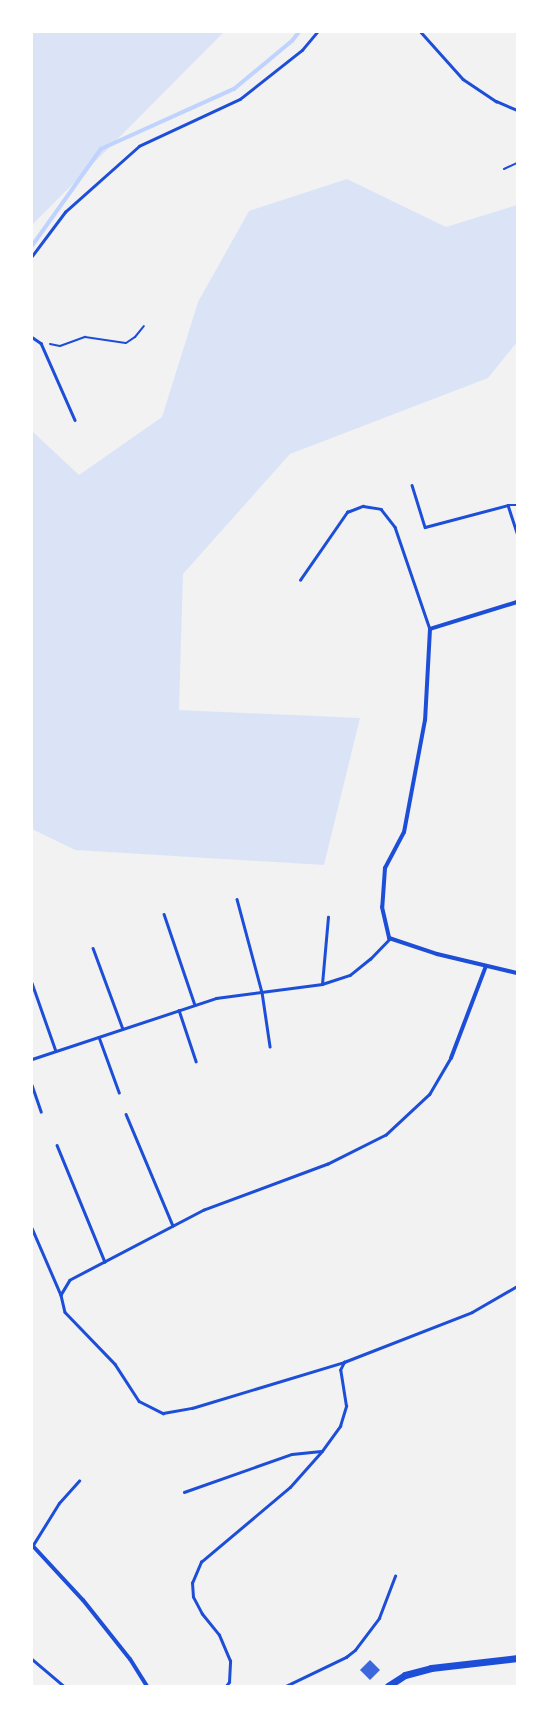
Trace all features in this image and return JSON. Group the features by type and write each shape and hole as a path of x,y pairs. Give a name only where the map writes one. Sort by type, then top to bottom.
{"street":[{"path":"517,602 430,629 425,720 404,832 385,868 382,907 390,938 437,954 517,973"},
{"path":"451,1058 486,966"},
{"path":"32,1545 83,1600 130,1659 147,1686"},
{"path":"388,1686 405,1675 431,1668 517,1658"}],"lane":[{"path":"32,256 65,212 139,146 240,98 302,50 318,32"},
{"path":"422,32 463,79 496,100 517,110"},
{"path":"32,337 41,343 75,420"},
{"path":"412,484 426,527 508,505 517,505"},
{"path":"508,505 517,533"},
{"path":"300,580 347,512 363,506 381,509 395,527 430,629"},
{"path":"237,899 262,992 270,1046"},
{"path":"164,914 194,1005"},
{"path":"322,984 328,917"},
{"path":"32,1059 216,998 322,984 350,975 370,959 390,938"},
{"path":"94,948 123,1029"},
{"path":"32,983 56,1051"},
{"path":"179,1010 196,1061"},
{"path":"99,1037 119,1092"},
{"path":"61,1295 70,1280 204,1210 328,1164 386,1135 430,1094 451,1058"},
{"path":"32,1085 41,1111"},
{"path":"126,1114 173,1226"},
{"path":"57,1145 105,1262"},
{"path":"32,1228 61,1295 65,1312 115,1364 140,1401 163,1413 192,1408 344,1362 472,1312 517,1286"},
{"path":"226,1686 229,1682 230,1661 219,1635 202,1614 192,1598 192,1583 201,1562 290,1487 322,1451 340,1426 346,1406 340,1370 344,1362"},
{"path":"184,1492 292,1454 322,1451"},
{"path":"32,1545 59,1503 79,1481"},
{"path":"286,1686 346,1657 355,1650 379,1618 395,1576"},
{"path":"32,1659 64,1686"}],"path":[{"path":"504,169 517,163"},
{"path":"41,343 60,346 85,337 126,343 135,337 144,326"}],"shaded area":[{"path":"32,32 224,32 32,225"},
{"path":"347,179 446,227 517,205 517,342 488,378 290,454 183,574 179,710 360,718 324,865 75,850 32,829 32,431 79,475 162,417 198,302 249,211"}],"building":[{"path":"370,1660 380,1670 370,1680 360,1670"}],"waterway":[{"path":"32,246 101,149 234,89 292,41 299,32"}]}
